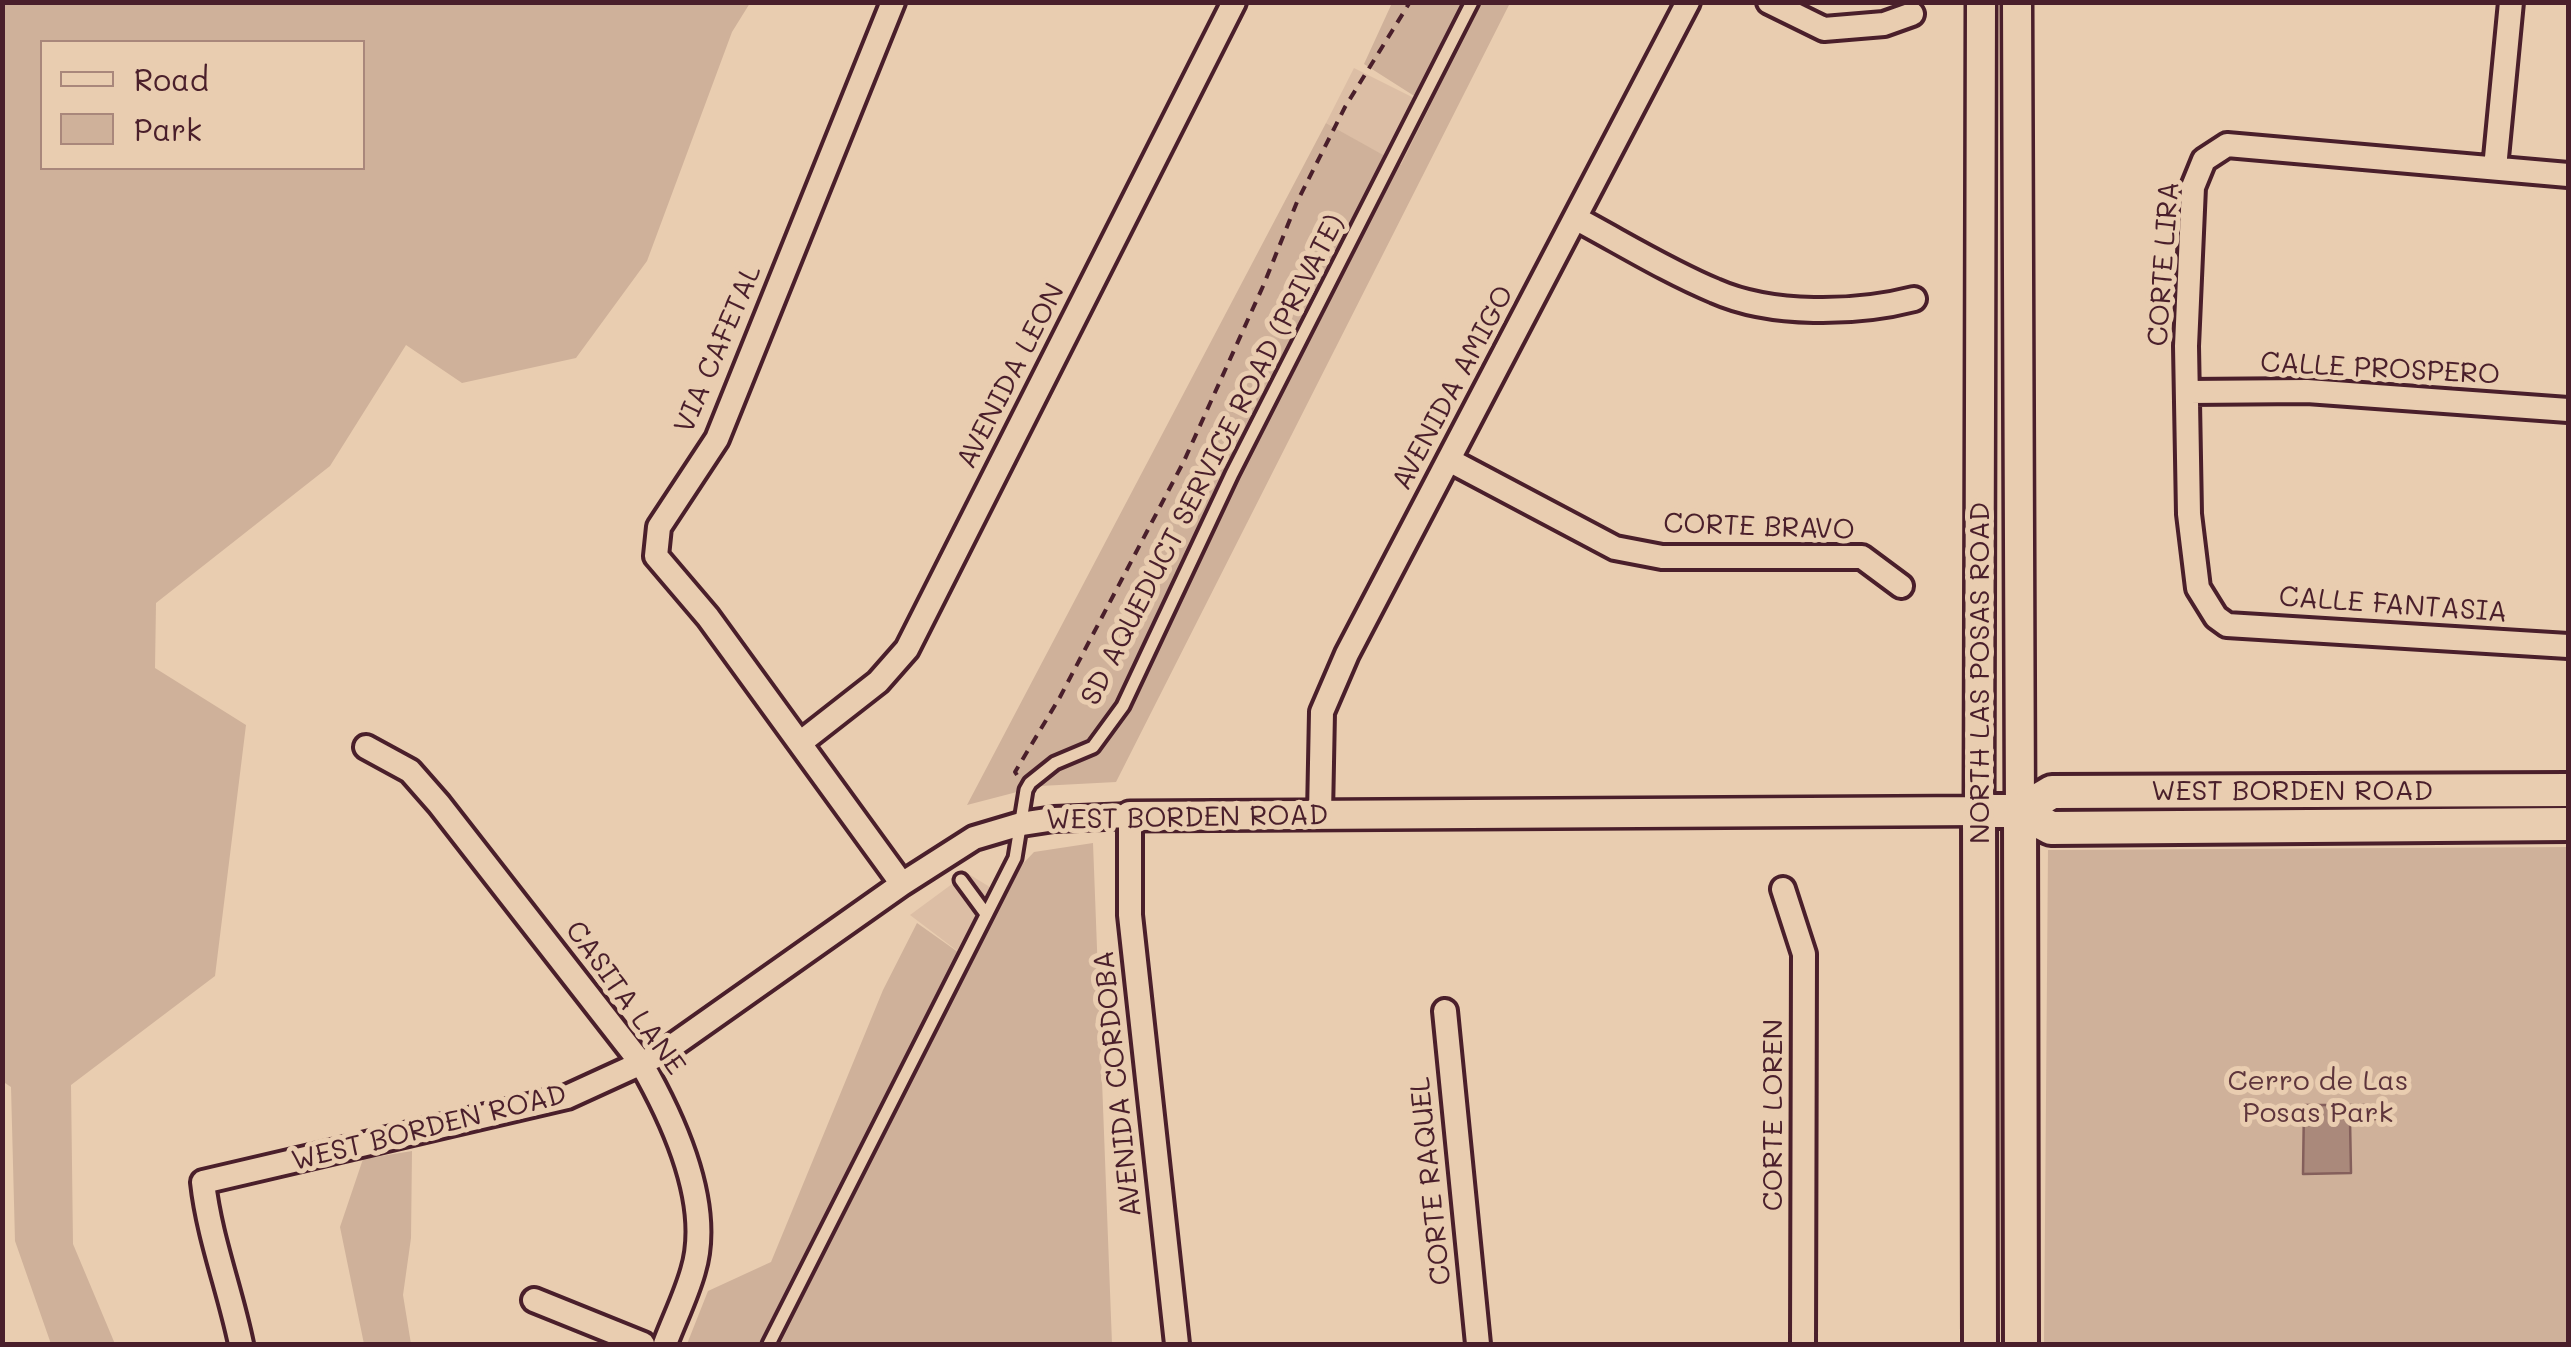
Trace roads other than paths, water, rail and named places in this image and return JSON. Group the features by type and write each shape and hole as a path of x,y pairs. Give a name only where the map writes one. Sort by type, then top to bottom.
{"main road":[{"name":"WEST BORDEN ROAD","path":"2020,811 2052,792 2568,790"},
{"name":"WEST BORDEN ROAD","path":"1979,811 2020,811 2051,828 2568,824"},
{"name":"NORTH LAS POSAS ROAD","path":"1979,811 1980,1344"},
{"name":"NORTH LAS POSAS ROAD","path":"2020,811 2021,1344"}],"street":[{"name":"VIA CAFETAL","path":"892,2 717,439 659,527 656,556 708,617 902,884"},
{"name":"AVENIDA LEON","path":"800,743 878,682 907,649 1234,2"},
{"name":"AVENIDA AMIGO","path":"1320,814 1322,712 1347,654 1688,2"},
{"path":"1770,2 1824,28 1884,24 1912,14"},
{"name":"NORTH LAS POSAS ROAD","path":"1979,811 1981,2"},
{"name":"NORTH LAS POSAS ROAD","path":"2017,2 2020,811"},
{"path":"2494,168 2511,2"},
{"name":"CORTE LIRA","path":"2216,617 2198,588 2188,514 2186,346 2193,186 2204,160 2227,146 2568,175"},
{"path":"1577,218 1717,293 1762,304 1874,309 1914,299"},
{"name":"CALLE PROSPERO","path":"2188,392 2307,391 2568,410"},
{"name":"CORTE BRAVO","path":"1450,460 1614,548 1662,557 1862,557 1900,586"},
{"name":"CALLE FANTASIA","path":"2216,617 2227,625 2568,646"},
{"name":"CASITA LANE","path":"366,747 410,770 642,1063 664,1104 684,1154 698,1216 694,1268 664,1344"},
{"name":"WEST BORDEN ROAD","path":"241,1344 230,1290 206,1213 203,1182 567,1098 661,1054 902,884 974,838 1054,819 1130,816 1979,811"},
{"name":"AVENIDA CORDOBA","path":"1130,816 1130,916 1177,1344"},
{"name":"CORTE LOREN","path":"1783,889 1804,954 1802,1344"},
{"name":"CORTE RAQUEL","path":"1445,1011 1478,1344"},
{"path":"534,1300 642,1344"}],"lane":[{"name":"SD AQUEDUCT SERVICE ROAD (PRIVATE)","path":"1020,824 1030,783 1055,762 1094,746 1123,706 1248,441 1472,2"},
{"path":"769,1344 1015,858 1020,824"},
{"path":"961,880 986,914"}],"park label":[{"name":"Cerro de Las Posas Park","path":"2318,1097"}]}
